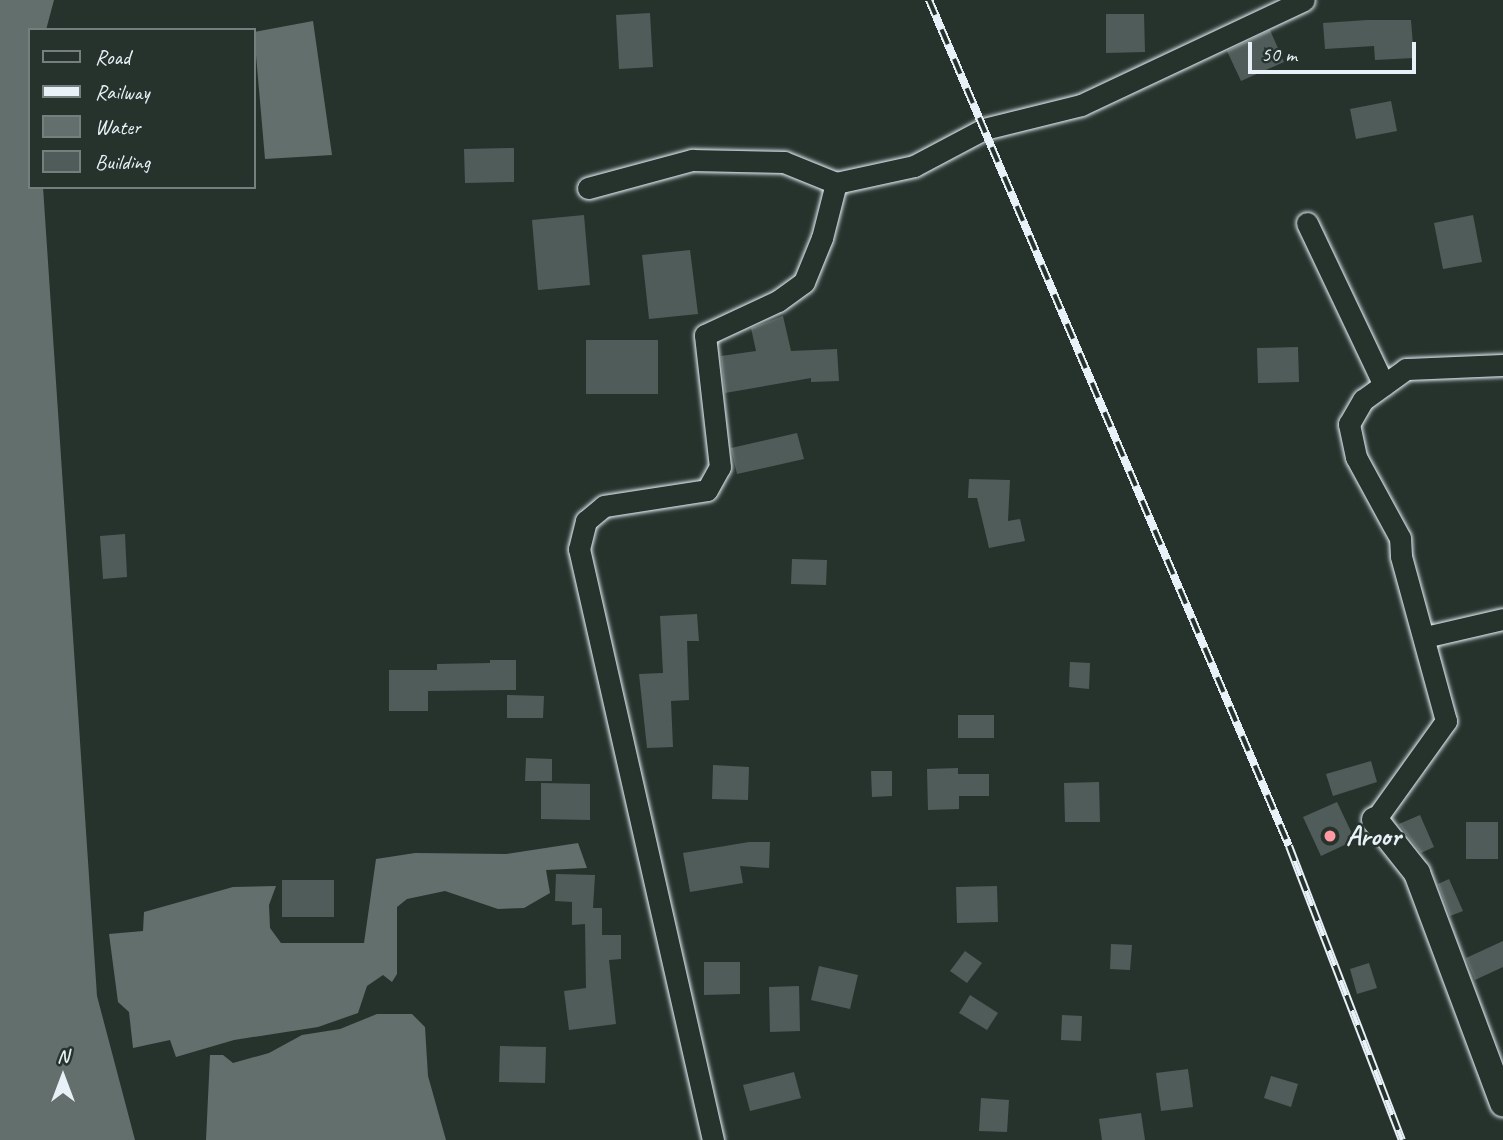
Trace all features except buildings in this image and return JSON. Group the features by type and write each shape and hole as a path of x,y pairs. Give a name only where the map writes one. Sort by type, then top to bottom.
{"street":[{"path":"588,188 692,160 784,162 836,183 914,166 984,128 1081,106 1304,0"},
{"path":"713,1140 579,549 586,521 604,506 707,490 720,467 705,335 778,301 804,282 822,238 836,183"},
{"path":"1307,223 1384,385"},
{"path":"1503,365 1406,369 1363,400 1349,424 1356,457 1400,538 1401,555 1446,721 1375,820 1417,873 1503,1103"},
{"path":"1425,637 1503,619"}],"water":[{"path":"0,0 54,0 47,28 28,28 28,189 43,189 97,996 135,1140 0,1140"},
{"path":"313,21 332,155 265,159 256,32"},
{"path":"578,843 587,868 546,870 550,893 524,908 498,909 445,891 407,899 397,907 397,974 392,982 383,975 367,986 358,1013 318,1027 234,1040 176,1057 170,1040 133,1048 129,1012 118,1002 109,934 143,931 144,912 233,887 276,886 269,905 270,928 281,943 364,943 376,859 415,853 506,854"},
{"path":"377,1014 412,1014 425,1027 428,1076 446,1140 206,1140 210,1055 223,1055 233,1063 269,1053 302,1035 340,1029"}],"railway":[{"path":"929,0 1289,846 1402,1140"}],"place":[{"name":"Aroor","path":"1330,836"}]}
